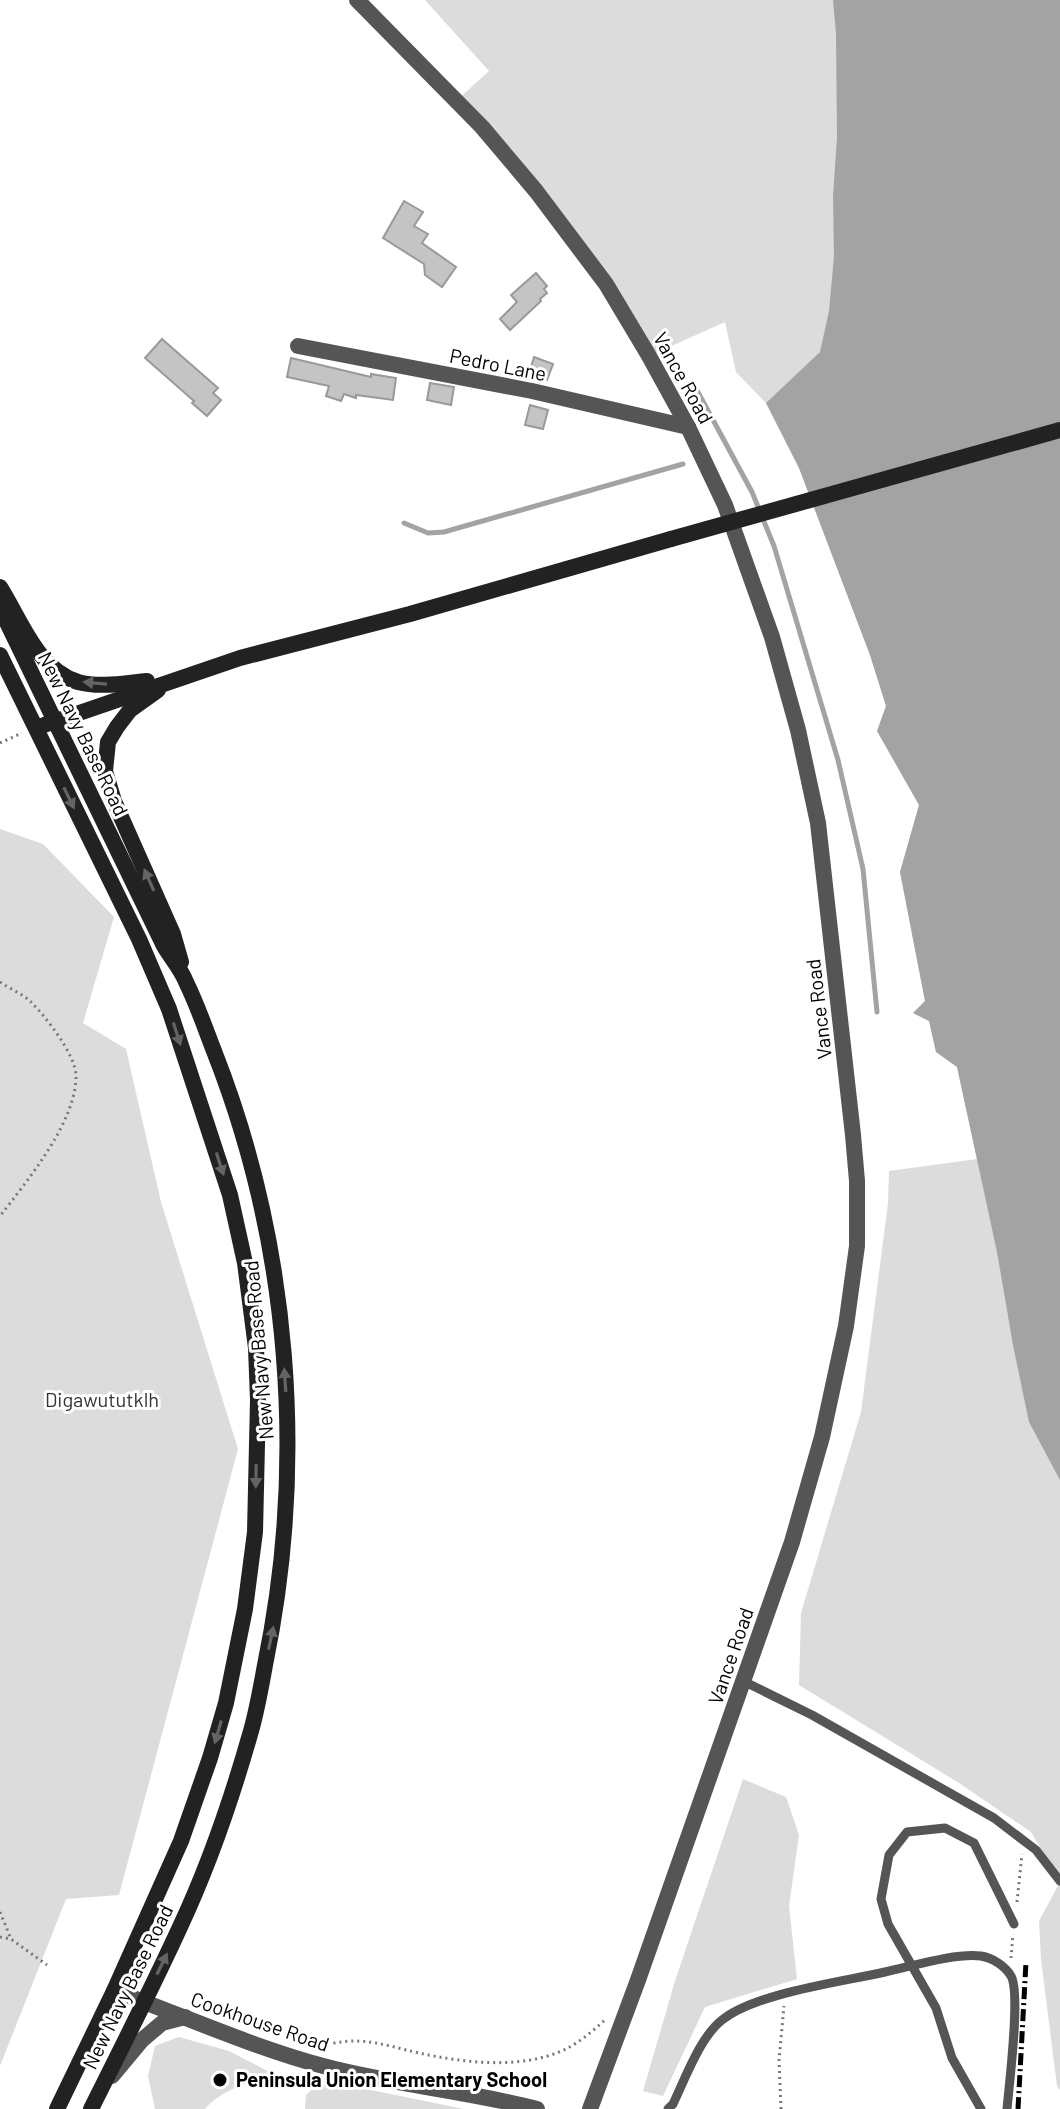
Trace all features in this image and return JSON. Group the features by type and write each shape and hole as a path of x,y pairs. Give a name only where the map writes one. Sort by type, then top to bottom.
{"main road":[{"path":"35,728 240,658 410,614 1060,430"},
{"path":"0,587 36,650 56,670 77,682 103,685 173,680"},
{"name":"New Navy Base Road","path":"0,608 164,946 185,980 228,1086 250,1159 267,1232 282,1340 289,1432 286,1511 274,1622 252,1729 221,1825 181,1926 92,2107"},
{"name":"New Navy Base Road","path":"0,655 139,939 169,1009 230,1195 245,1263 256,1348 255,1532 245,1609 226,1703 181,1841 57,2109"},
{"path":"173,680 130,710 117,727 108,742 105,771 114,801 173,934 185,980"}],"street":[{"name":"Vance Road","path":"357,0 482,127 536,191 606,284 688,427 725,505 772,637 798,730 818,823 853,1135 857,1246 846,1326 822,1437 792,1542 590,2109"},
{"name":"Pedro Lane","path":"298,346 532,391 688,427"},
{"name":"Cookhouse Road","path":"114,1991 290,2057 537,2109"},
{"path":"92,2107 118,2067 142,2040 162,2023 185,2017"}],"lane":[{"path":"743,1681 812,1715 994,1818 1036,1850 1060,1881"},
{"path":"981,2109 952,2058 936,2008 888,1924 881,1899 889,1855 907,1832 945,1828 974,1843 1014,1924"},
{"path":"668,2109 706,2039 721,2021 742,2009 785,1994 949,1958 982,1956 998,1962 1014,1983 1007,2109"}],"path":[{"path":"0,743 35,728"},
{"path":"0,982 29,999 45,1018 74,1063 76,1076 69,1106 45,1157 0,1216"},
{"path":"0,1912 11,1939"},
{"path":"0,1937 11,1939 47,1965"},
{"path":"781,2109 779,2060 785,1994"},
{"path":"290,2057 334,2042 371,2041 447,2059 531,2060 567,2048 606,2020"}],"green space":[{"path":"425,0 1060,0 1060,1881 1031,1832 959,1783 799,1685 801,1613 861,1412 888,1203 889,1171 977,1159 957,1067 936,1052 929,1021 913,1013 925,1001 900,872 919,805 877,731 886,706 870,655 799,468 766,403 736,372 725,322 649,356 606,284 456,101 489,71"},
{"name":"Digawututklh","path":"0,829 43,844 114,917 83,1023 126,1049 161,1202 238,1449 119,1895 66,1899 0,2066"},
{"path":"743,1779 786,1797 799,1835 789,1906 797,1979 705,2007 663,2096 643,2091 675,1981"},
{"path":"1060,1882 1060,2090 1041,1959 1039,1921"},
{"path":"179,2037 229,2051 277,2076 229,2091 205,2109 155,2109 148,2076 155,2046"},
{"path":"322,2080 464,2109 305,2109 306,2095"}],"shaded area":[{"path":"833,0 1060,0 1060,1480 1029,1422 997,1252 957,1067 936,1052 929,1021 913,1013 925,1001 900,872 919,805 877,731 886,706 870,655 799,468 766,403 820,352 829,311 834,256 833,196 837,137"}],"building":[{"path":"404,201 423,212 414,226 428,234 422,243 456,267 442,287 425,275 424,264 383,238"},
{"path":"536,273 547,286 544,289 547,293 510,330 500,319 517,302 511,295"},
{"path":"162,339 218,388 213,393 221,400 207,416 145,358"},
{"path":"534,357 553,364 547,380 529,374"},
{"path":"291,358 371,377 371,374 396,378 393,400 356,395 356,398 344,394 341,401 326,396 329,386 287,377"},
{"path":"430,383 454,387 451,405 427,400"},
{"path":"530,405 548,410 543,429 525,425"}],"waterway":[{"path":"693,383 752,492 774,546 838,760 863,869 877,1012"},
{"path":"404,523 428,533 444,532 683,464"}],"railway":[{"path":"1018,2109 1026,1962"}],"place":[{"name":"Peninsula Union Elementary School","path":"220,2080"}]}
